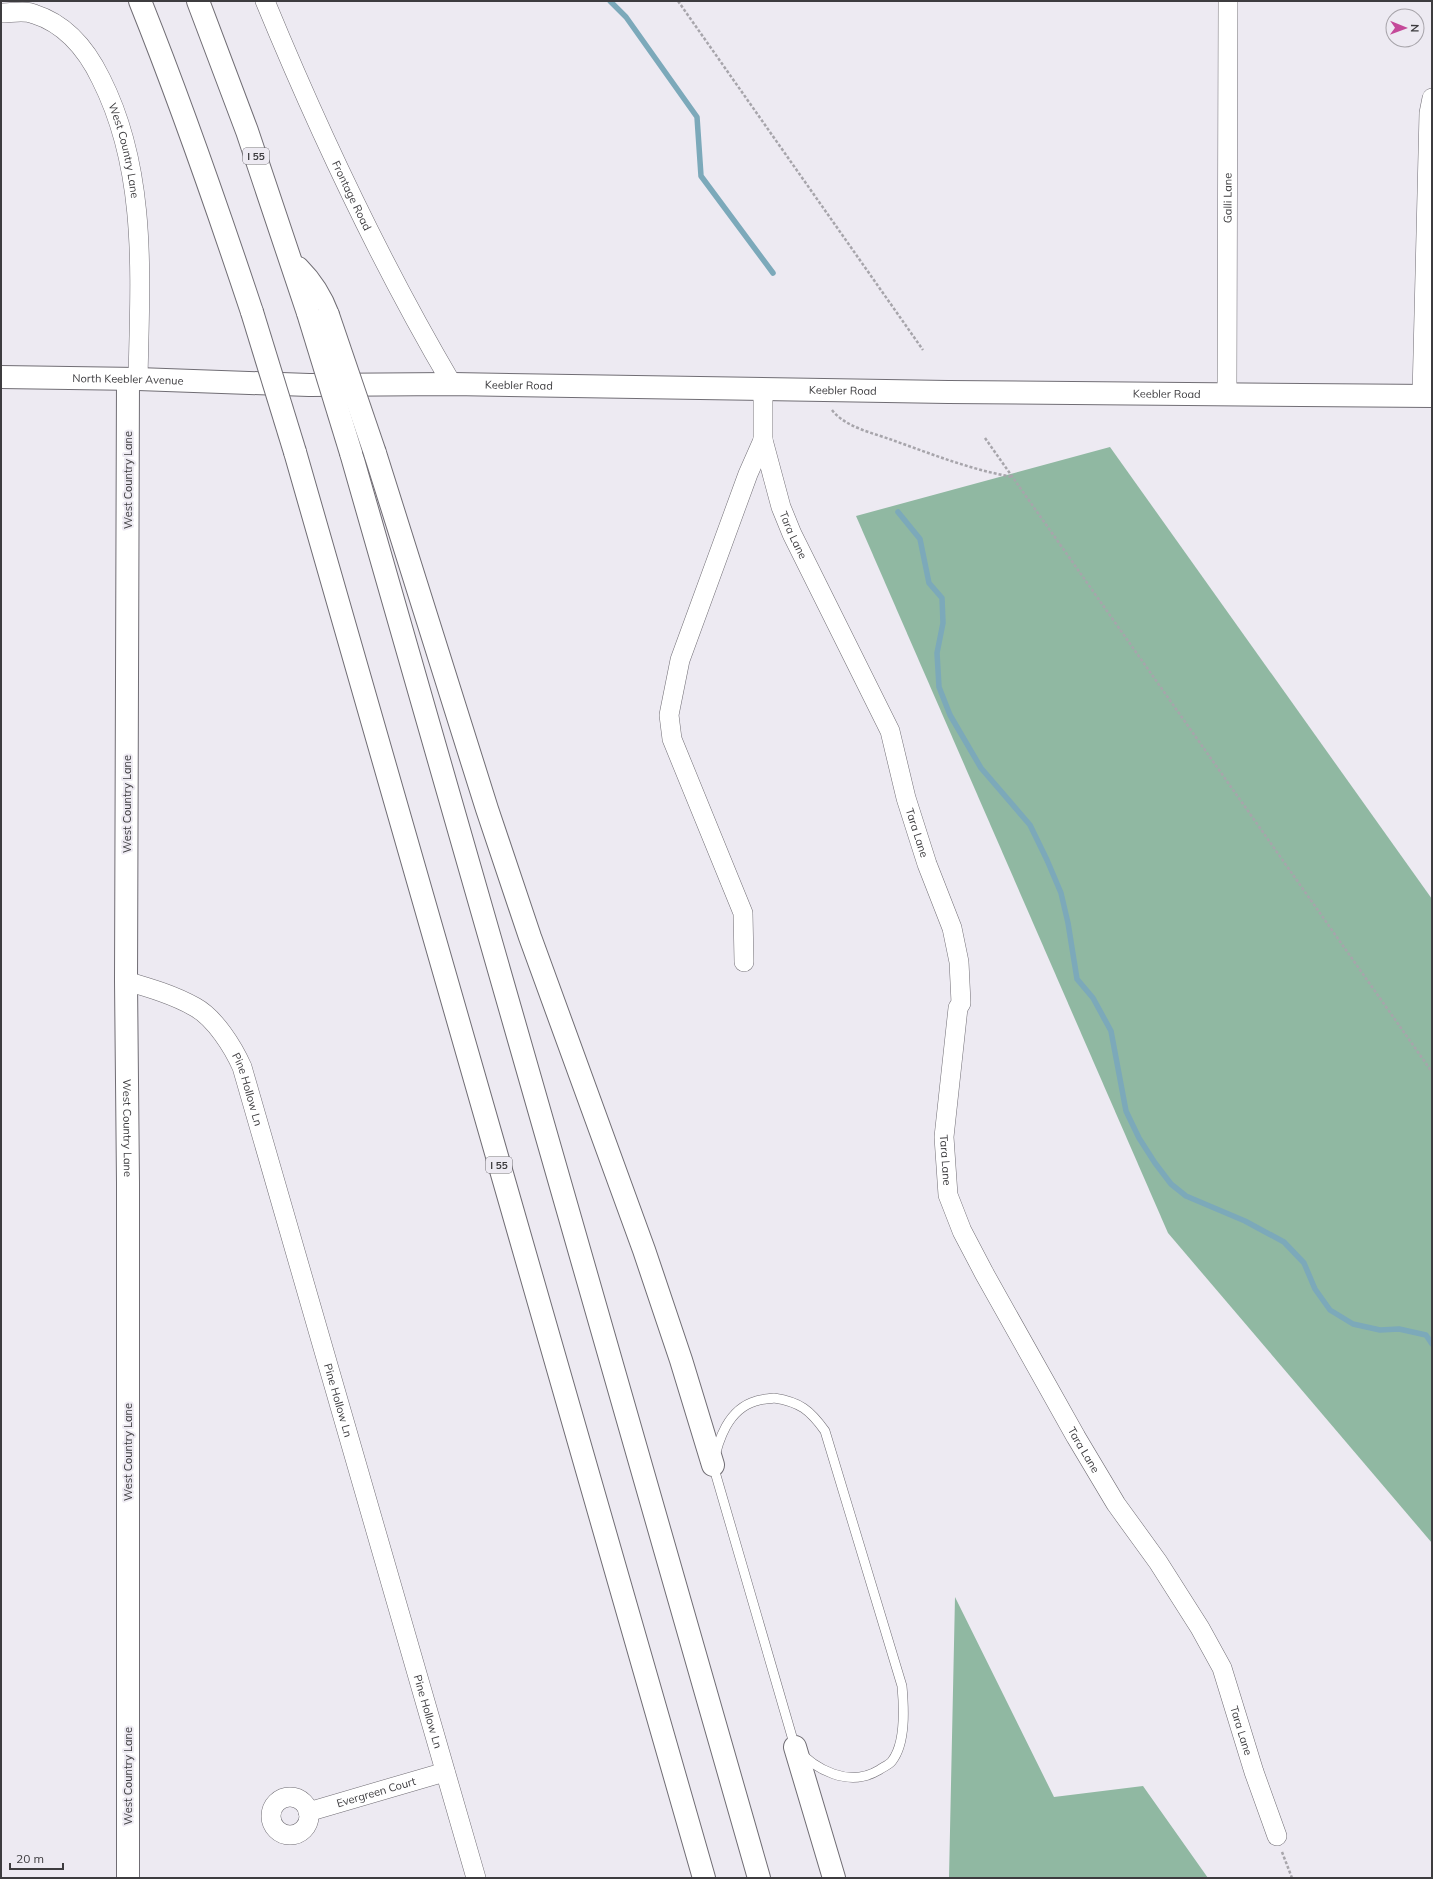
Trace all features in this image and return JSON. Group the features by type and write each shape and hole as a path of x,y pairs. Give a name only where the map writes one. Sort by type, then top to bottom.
{"main road":[{"name":"I 55","path":"140,1 169,73 202,163 252,312 294,452 704,1878"},
{"name":"I 55","path":"198,1 247,131 291,260 318,314 351,453 760,1878"},
{"path":"318,314 374,452 487,809 533,944 644,1250 681,1360 713,1465"},
{"name":"North Keebler Avenue","path":"1,376 254,383"},
{"name":"West Country Lane","path":"128,1878 128,1182 126,981 133,379"},
{"name":"Keebler Road","path":"254,383 452,384 828,391 1427,396"},
{"path":"795,1746 834,1878"}],"street":[{"name":"Frontage Road","path":"265,1 288,57 349,188 417,324 452,384"},
{"name":"Galli Lane","path":"1227,394 1228,1"},
{"name":"West Country Lane","path":"1,12 33,13 56,24 75,39 91,59 106,87 120,123 130,160 136,198 140,282 133,379"},
{"path":"1427,396 1428,113 1432,98"},
{"name":"Tara Lane","path":"763,390 763,440 781,507 792,534 890,731 906,798 927,864 952,928 959,962 961,1003 958,1008 944,1137 948,1195 962,1231 980,1266 1076,1437 1116,1504 1162,1568 1200,1628 1222,1668 1254,1772 1277,1836"},
{"name":"Tara Lane","path":"744,962 743,913 672,739 669,715 680,660 748,474 763,440"},
{"name":"Pine Hollow Ln","path":"126,981 162,992 196,1008 227,1040 242,1067 476,1878"},
{"name":"Evergreen Court","path":"308,1812 445,1772"}],"lane":[{"path":"774,1398 790,1401 803,1407 815,1417 825,1431 902,1686 904,1706 903,1729 898,1749 892,1762 875,1772 860,1776 844,1777 828,1773 805,1758 795,1746 713,1465 717,1445 726,1425 738,1410 755,1401 774,1398"}],"path":[{"path":"678,1 923,350"},
{"path":"828,391 830,408 836,415 850,424 949,461 978,470 1013,477"},
{"path":"985,438 1432,1072"},
{"path":"1277,1836 1292,1878"}],"green space":[{"path":"1110,447 1432,899 1432,1543 1168,1233 856,516"},
{"path":"955,1597 1054,1797 1143,1786 1208,1878 949,1878"}],"waterway":[{"path":"610,1 626,17 697,117 701,176 773,273"},
{"path":"898,512 920,539 929,583 942,598 943,623 937,653 939,687 950,715 981,768 1030,825 1047,860 1061,893 1068,923 1077,979 1093,998 1111,1031 1126,1111 1139,1138 1155,1163 1171,1184 1186,1196 1245,1221 1284,1242 1304,1263 1315,1289 1330,1310 1353,1324 1380,1330 1399,1329 1426,1335 1432,1344"}]}
